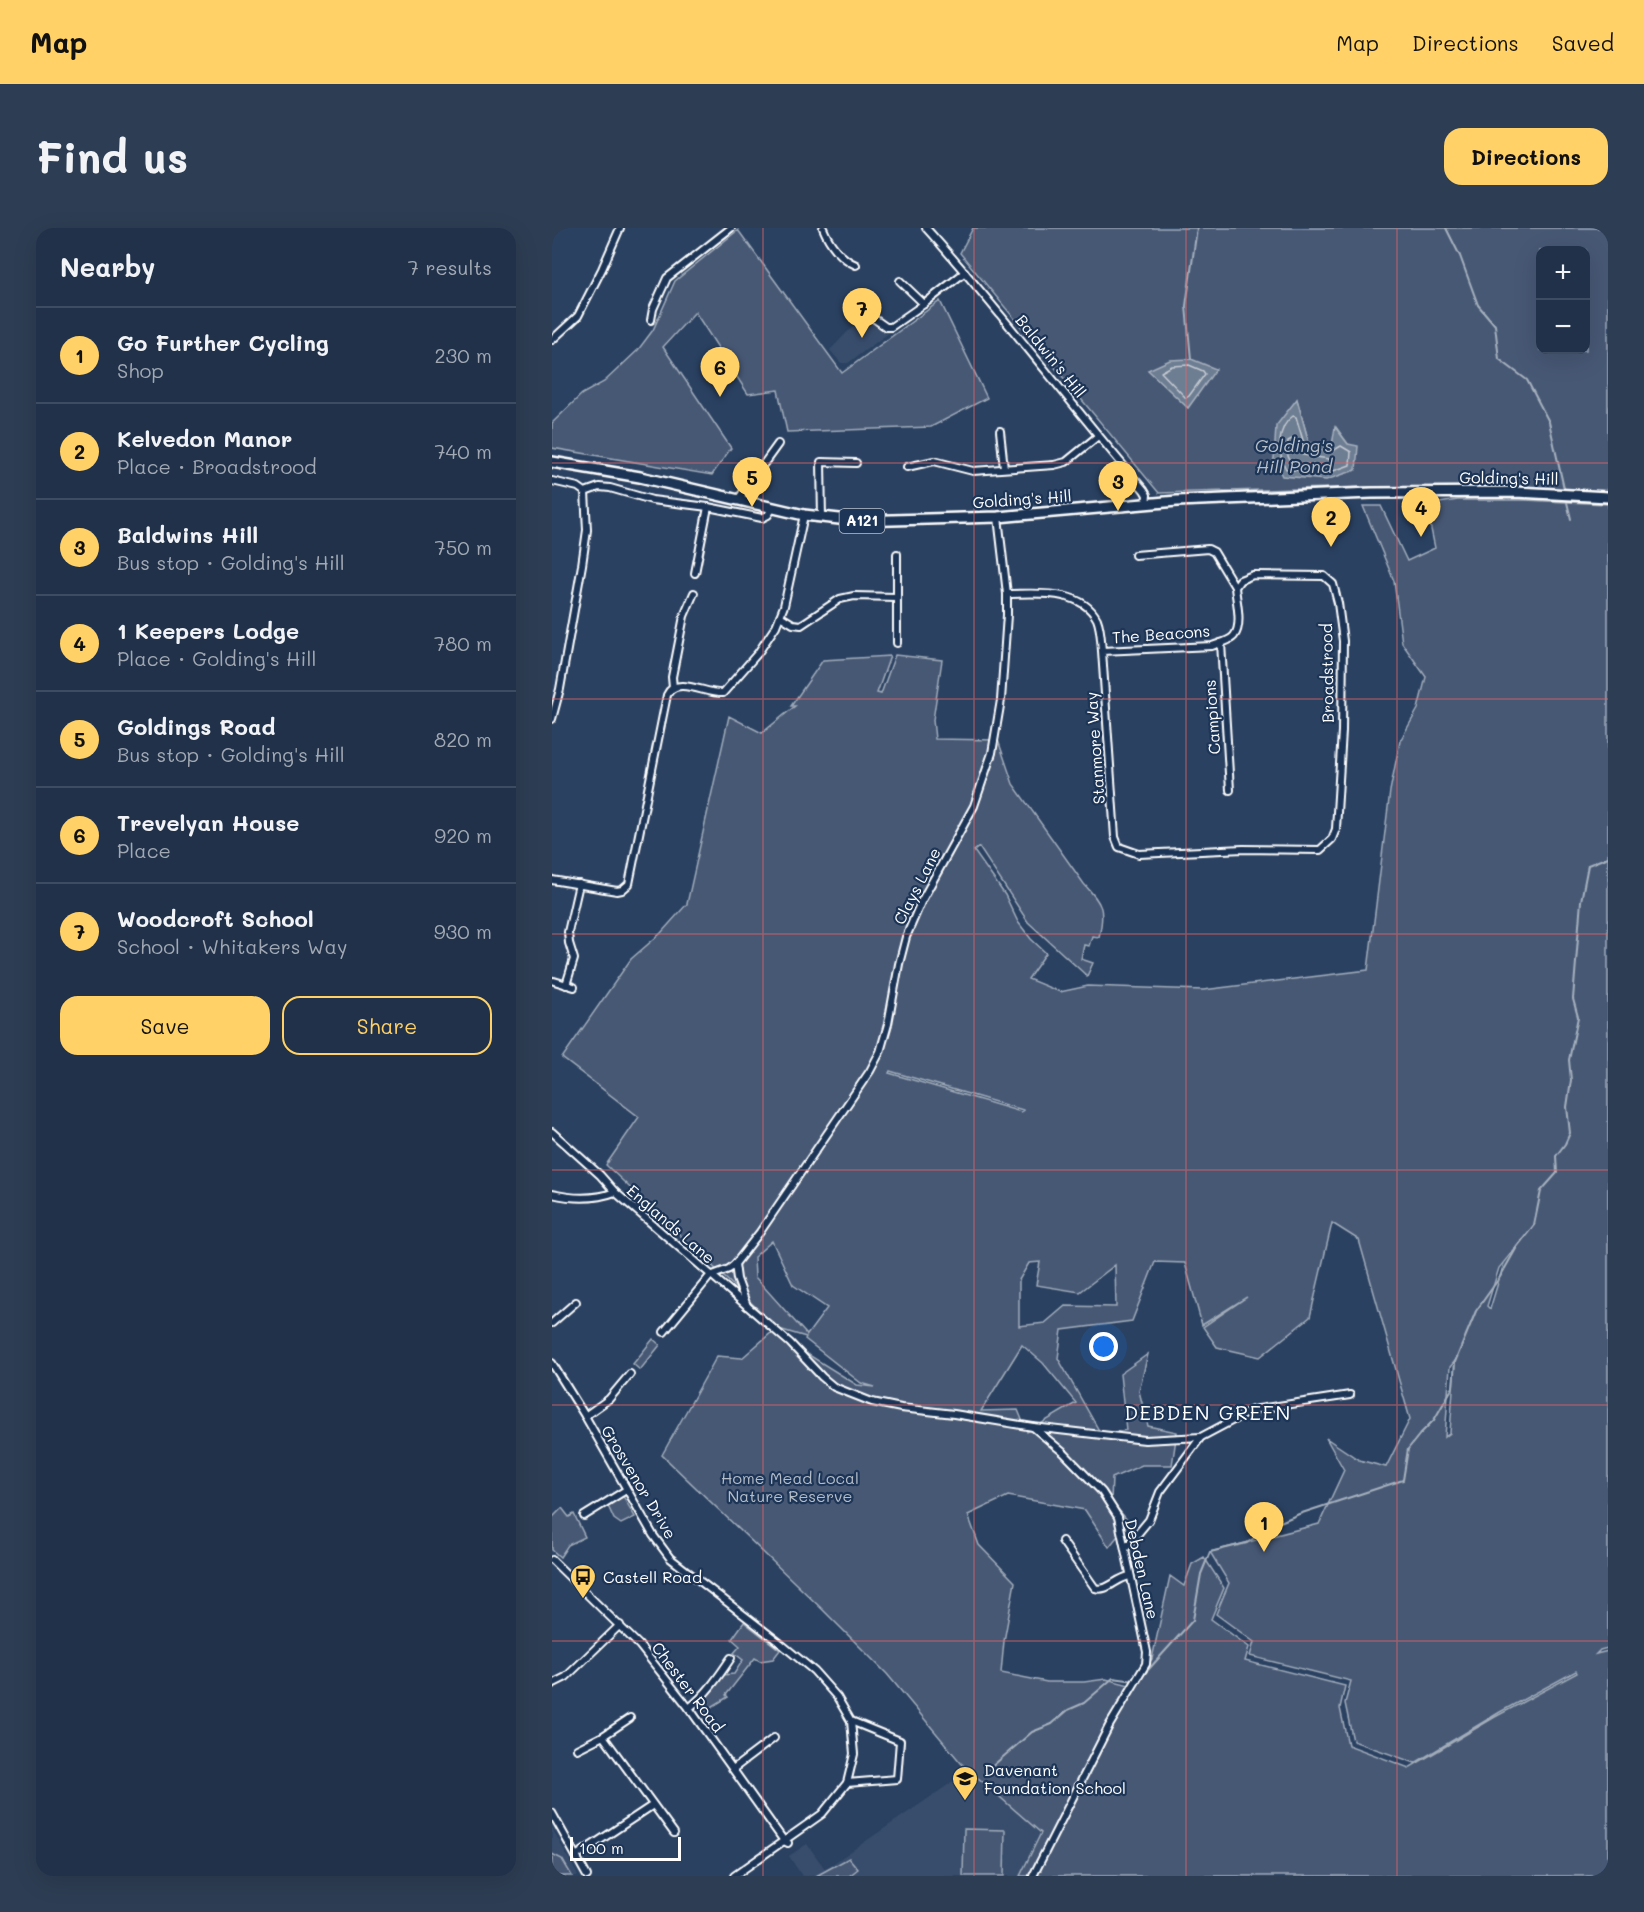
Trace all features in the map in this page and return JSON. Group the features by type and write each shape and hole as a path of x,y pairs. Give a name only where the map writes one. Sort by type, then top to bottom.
{"main road":[{"name":"Golding's Hill","path":"552,462 640,477 772,509 822,518 857,521 998,517 1177,501 1421,492 1516,492 1608,497"}],"street":[{"path":"552,340 578,316 620,228"},
{"path":"651,320 653,309 667,278 731,228"},
{"path":"823,228 829,243 835,246 846,261 856,265"},
{"name":"Baldwin's Hill","path":"926,228 965,272 1144,490 1147,495 1146,504"},
{"path":"852,303 886,327 891,327 965,272"},
{"path":"900,281 924,304"},
{"path":"1000,431 1004,468"},
{"path":"907,467 934,461 973,471 1054,465 1066,462 1098,436"},
{"path":"737,501 778,444"},
{"path":"822,518 821,462 856,463"},
{"path":"552,481 578,487 585,492"},
{"path":"585,492 599,487 610,488 652,501 708,507 762,518 768,516 772,509"},
{"path":"552,719 560,689 582,565 587,530 585,492"},
{"path":"695,573 708,507"},
{"path":"552,880 617,891 622,890 628,884 669,690 683,686 723,693 758,653 780,616 804,515"},
{"name":"Clays Lane","path":"710,1276 729,1269 735,1264 760,1232 870,1071 880,1052 888,1024 906,937 921,902 974,806 992,753 1001,700 1007,594 998,517"},
{"path":"1135,555 1208,549 1214,552 1235,587 1238,622 1236,635 1221,643"},
{"path":"897,554 897,643"},
{"name":"Broadstrood","path":"1235,587 1240,580 1253,575 1324,576 1333,584 1343,641 1342,731 1336,829 1332,839 1320,850 1243,849"},
{"path":"673,688 672,678 684,616 694,593"},
{"name":"Stanmore Way","path":"1007,594 1068,596 1078,601 1096,617 1100,627 1115,837 1119,847 1139,854 1243,849"},
{"path":"780,616 793,624 801,625 840,599 854,596 896,597"},
{"name":"The Beacons","path":"1102,651 1212,646 1221,643"},
{"name":"Campions","path":"1221,643 1230,790"},
{"path":"566,985 574,959 568,932 579,884"},
{"path":"554,981 574,987"},
{"name":"Englands Lane","path":"552,1132 600,1175 615,1192 710,1276"},
{"path":"552,1194 562,1197 593,1198 615,1192"},
{"path":"735,1264 737,1279 747,1306"},
{"path":"664,1332 710,1276 790,1343 822,1377 834,1387 848,1393 872,1402 901,1408 1145,1440 1201,1437 1252,1410 1350,1395"},
{"path":"552,1323 576,1302"},
{"name":"Grosvenor Drive","path":"552,1363 653,1535 670,1557 814,1671 837,1697 851,1721 854,1754 848,1783 822,1814 786,1842 734,1876"},
{"path":"585,1416 609,1399 630,1374"},
{"name":"Debden Lane","path":"1033,1427 1064,1453 1102,1492 1118,1517 1147,1652 1146,1664 1109,1726 1033,1876"},
{"path":"1125,1549 1149,1520 1160,1492 1201,1437"},
{"path":"584,1516 626,1490"},
{"path":"1062,1541 1095,1588 1100,1590 1106,1588 1116,1580 1130,1576"},
{"name":"Chester Road","path":"552,1560 639,1645 689,1708 786,1842"},
{"path":"552,1684 566,1677 620,1625"},
{"path":"689,1708 711,1687 731,1658"},
{"path":"577,1749 603,1736 630,1718"},
{"path":"848,1783 897,1779 900,1741 851,1721"},
{"path":"603,1736 674,1833"},
{"path":"733,1769 774,1738"},
{"path":"576,1856 653,1805"},
{"path":"552,1813 587,1876"}],"shaded area":[{"path":"867,312 890,332 848,363 841,363 830,350"},
{"name":"Davenant Foundation School","path":"970,1770 1042,1834 1020,1876 802,1876 789,1856 807,1844 825,1869"},
{"path":"552,1828 578,1876 552,1876"}],"green space":[{"path":"973,228 1608,228 1608,493 1363,487 1159,493 960,253","holes":["1297,400 1309,443 1332,446 1336,427 1348,444 1274,459"]},
{"path":"738,230 842,373 940,301 987,398 931,427 787,432 778,390 748,394 695,312 663,347 731,448 712,475 552,448 552,423 582,394 604,382 638,350 653,330 675,281"},
{"name":"Home Mead Local Nature Reserve","path":"1458,500 1608,504 1608,1648 1596,1654 1608,1651 1608,1876 1020,1876 1041,1833 961,1763 887,1674 662,1455 717,1356 742,1358 772,1332 857,1385 875,1387 861,1383 805,1339 806,1337 779,1329 606,1165 639,1117 562,1058 631,959 661,933 687,904 729,716 762,733 795,706 791,706 823,660 890,656 877,693 881,694 895,655 942,660 933,720 935,739 998,740 1013,784 1095,897 1102,913 1099,937 1092,936 1089,946 1084,945 1081,959 1093,963 1087,976 1028,922 979,847 974,851 1005,895 1018,922 1046,953 1028,979 1060,992 1088,986 1203,990 1368,970 1390,791 1400,741 1418,709 1426,677 1402,643 1394,581 1363,506 1381,506 1407,561 1435,548 1426,505","holes":["890,1071 1023,1111 1021,1112 889,1073","1332,1223 1359,1240 1410,1419 1386,1467 1359,1460 1326,1438 1344,1470 1319,1524 1210,1552 1229,1583 1216,1614 1254,1642 1250,1656 1351,1681 1345,1703 1353,1741 1415,1763 1500,1712 1576,1671 1577,1673 1495,1717 1409,1768 1348,1745 1340,1708 1345,1686 1245,1661 1249,1647 1211,1619 1224,1588 1204,1557 1192,1564 1184,1586 1170,1576 1152,1659 1133,1686 1106,1679 1084,1682 1047,1682 1001,1673 1004,1641 1015,1582 979,1545 968,1515 1008,1496 1085,1510 1109,1547 1129,1522 1111,1501 1112,1478 1142,1465 1172,1465 1177,1432 1148,1426 1139,1391 1148,1354 1120,1374 1126,1430 1101,1434 1058,1358 1062,1330 1132,1321 1155,1262 1185,1263 1202,1325 1247,1297 1203,1327 1217,1347 1260,1357 1310,1317","1535,1224 1504,1263 1490,1309 1487,1306 1499,1268","772,1241 793,1285 827,1308 807,1335 755,1277 754,1257","1040,1262 1036,1285 1080,1292 1115,1265 1116,1307 1065,1306 1045,1323 1019,1326 1019,1280 1029,1263","1022,1345 1043,1363 1076,1403 1027,1432 1018,1410 981,1411","1455,1361 1450,1433 1445,1437 1450,1367"]},
{"path":"653,1339 660,1345 640,1370 633,1364"},
{"path":"623,1496 635,1517 621,1524 614,1519 608,1506"},
{"path":"562,1508 569,1517 574,1514 585,1537 568,1545 560,1557 552,1550 552,1518"},
{"path":"744,1622 780,1650 773,1659 760,1661 755,1658 726,1695 728,1697 705,1711 700,1703 722,1675 734,1674 743,1660 734,1653 740,1646 732,1639"},
{"path":"964,1829 1005,1830 1004,1876 963,1876"},
{"path":"552,1854 562,1859 572,1876 552,1876"},
{"path":"849,1858 858,1869 849,1876 816,1876"}],"water":[{"path":"1191,359 1216,369 1188,408 1148,370 1170,360"},
{"name":"Golding's Hill Pond","path":"1297,399 1309,443 1332,446 1335,427 1348,444 1358,446 1356,470 1326,480 1282,476 1274,459 1276,426"}],"waterway":[{"path":"1191,359 1186,306 1197,228"},
{"path":"1446,228 1460,256 1478,305 1495,325 1499,359 1527,380 1549,422 1565,493"},
{"path":"1566,498 1571,519"},
{"path":"1140,1679 1193,1620 1201,1574 1210,1552 1247,1543 1271,1526 1299,1514 1403,1480 1408,1449 1434,1420 1453,1387 1455,1362 1476,1311 1534,1225 1541,1191 1557,1173 1556,1156 1570,1133 1567,1107 1571,1080 1569,1060 1578,1017 1573,999 1581,901 1588,865 1608,857"},
{"path":"989,1769 1032,1732 1052,1724 1068,1710 1084,1703 1113,1678 1135,1681"}],"place":[{"name":"Woodcroft School","path":"862,338"},
{"name":"Trevelyan House","path":"720,397"},
{"name":"Goldings Road","path":"752,507"},
{"name":"Baldwins Hill","path":"1118,511"},
{"name":"1 Keepers Lodge","path":"1421,537"},
{"name":"Kelvedon Manor","path":"1331,547"},
{"name":"Go Further Cycling","path":"1264,1552"},
{"name":"Castell Road","path":"583,1600"},
{"name":"Davenant Foundation School","path":"965,1802"}],"district":[{"name":"DEBDEN GREEN","path":"1208,1413"}]}
